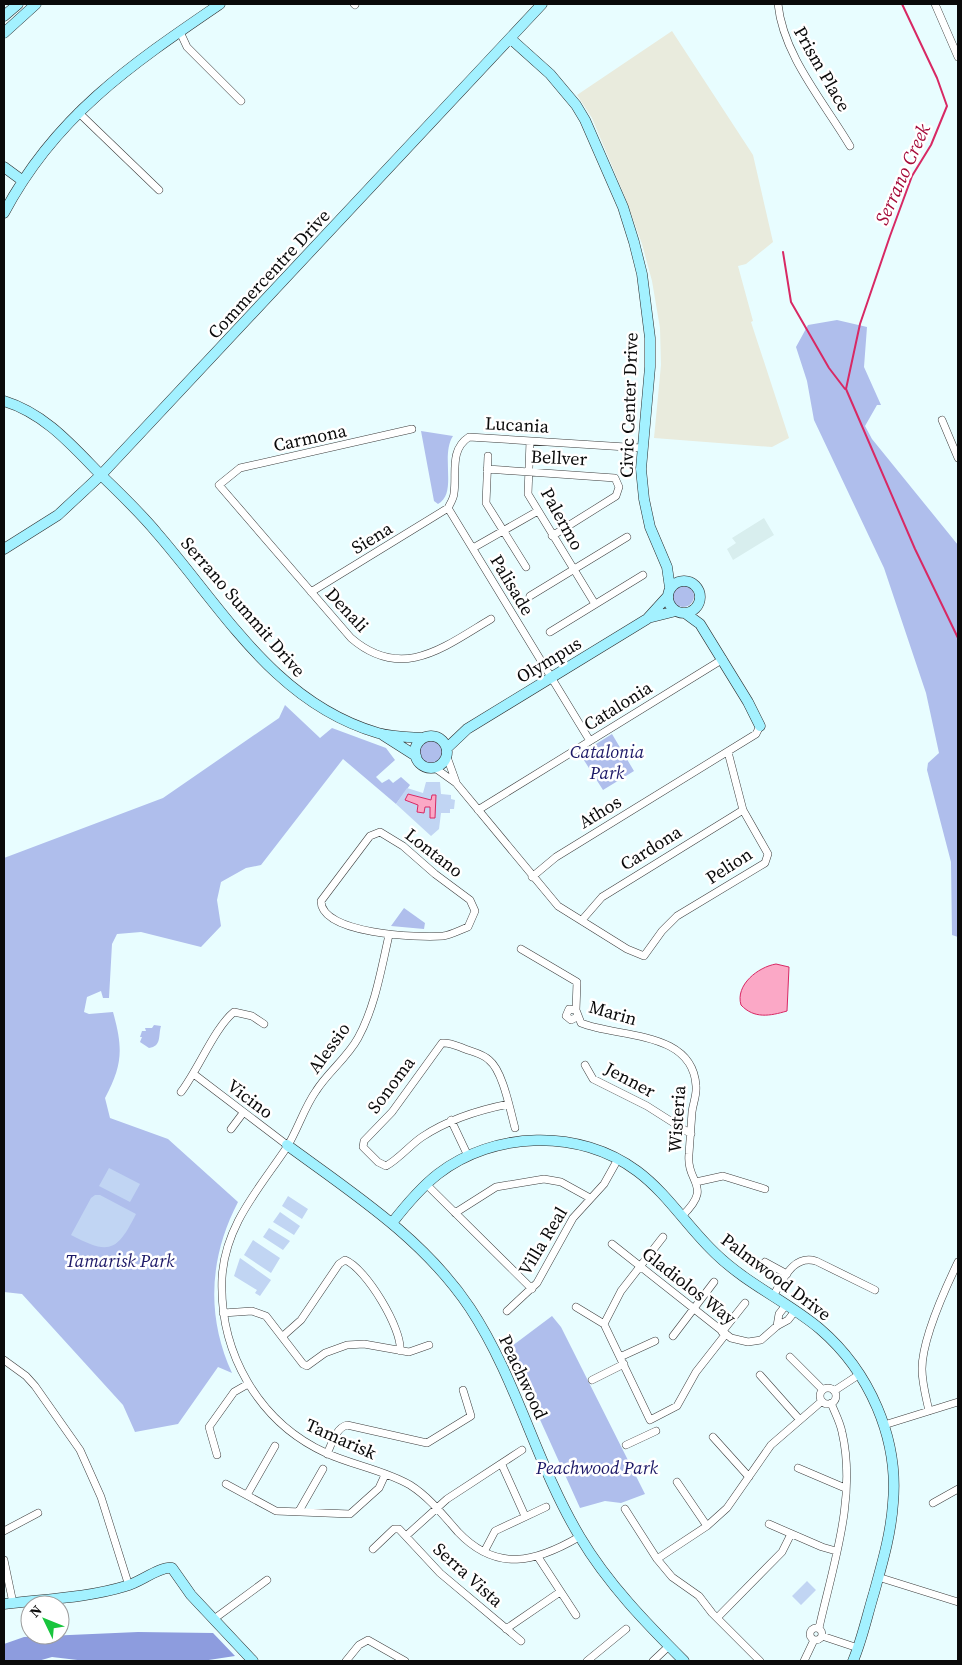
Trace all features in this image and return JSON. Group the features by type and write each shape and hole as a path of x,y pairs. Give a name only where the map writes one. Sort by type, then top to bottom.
{"street":[{"path":"4,16 18,4"},
{"path":"4,33 36,4"},
{"path":"4,213 35,163 78,112 122,72 220,4"},
{"name":"Commercentre Drive","path":"4,549 58,515 101,476 542,4"},
{"name":"Prism Place","path":"778,4 780,23 788,46 850,146"},
{"path":"936,4 958,57"},
{"path":"180,32 187,47 241,101"},
{"name":"Civic Center Drive","path":"511,39 550,74 576,105 585,120 623,207 642,274 650,338 650,367 642,448 644,499 650,527 667,567 670,605 700,624 723,659 760,726"},
{"path":"78,112 159,190"},
{"path":"4,167 23,180"},
{"name":"Serrano Summit Drive","path":"4,401 28,410 48,424 101,476 157,532 210,600 271,669 298,693 328,712 380,733 416,756 421,765 435,768 456,783 532,877 558,906 627,949 644,956"},
{"path":"942,420 958,458"},
{"name":"Carmona","path":"219,485 240,468 412,429"},
{"name":"Lucania","path":"448,508 454,495 457,450 461,442 469,438 642,448"},
{"name":"Palermo","path":"530,441 528,494 595,604"},
{"path":"488,456 486,503 526,567"},
{"name":"Bellver","path":"487,469 610,476 615,478 618,483 616,496 552,536"},
{"name":"Denali","path":"219,485 358,645 375,654 392,658 413,659 428,655 443,649 491,619"},
{"name":"Palisade","path":"448,508 590,741"},
{"name":"Siena","path":"311,592 448,508"},
{"path":"473,548 538,511"},
{"path":"530,596 627,537"},
{"name":"Civic Center Drive","path":"667,567 683,580 691,582 700,593 698,604 700,624"},
{"path":"550,632 643,575"},
{"path":"668,593 673,584 683,580"},
{"name":"Olympus","path":"647,619 668,593"},
{"path":"680,612 690,611 698,604"},
{"name":"Olympus","path":"438,737 467,729 647,619 680,612"},
{"name":"Catalonia","path":"478,810 723,659"},
{"name":"Athos","path":"532,877 556,856 756,734 760,726"},
{"name":"Olympus","path":"447,753 467,729"},
{"name":"Serrano Summit Drive","path":"380,733 423,738 438,737 447,753 456,783"},
{"path":"416,756 417,746 423,738"},
{"name":"Pelion","path":"644,956 662,931 677,916 765,862 768,854 743,810 728,752"},
{"path":"435,768 441,765 447,753"},
{"name":"Cardona","path":"582,920 602,897 743,810"},
{"name":"Lontano","path":"380,832 403,846 435,874 470,900 476,911 468,927 444,936 389,935 345,925 325,914 321,908 321,900 370,836 380,832"},
{"name":"Alessio","path":"288,1146 315,1092 358,1039 368,1014 389,935"},
{"name":"Marin","path":"521,949 577,982 576,1014 584,1024 665,1043 679,1052"},
{"path":"181,1092 194,1075 224,1019 234,1012 252,1016 264,1024"},
{"name":"Sonoma","path":"451,1120 423,1136 386,1166 364,1150 363,1144 392,1112 442,1043 449,1043 490,1060 497,1070 509,1104"},
{"name":"Wisteria","path":"679,1052 689,1064 696,1081 688,1159 696,1182"},
{"name":"Jenner","path":"585,1065 593,1079 648,1106 691,1134"},
{"name":"Vicino","path":"194,1075 288,1146"},
{"path":"468,1156 451,1120 469,1113 509,1104 515,1128"},
{"path":"231,1129 243,1113"},
{"name":"Palmwood Drive","path":"392,1222 426,1184 446,1168 468,1156 498,1146 538,1140 581,1146 618,1159 651,1183 716,1254 735,1271 795,1311 827,1336 860,1374 884,1426 894,1477 890,1533 853,1661"},
{"name":"Peachwood","path":"288,1146 392,1222 440,1269 470,1308 483,1331 579,1537 609,1580 637,1614 684,1661"},
{"name":"Tamarisk","path":"288,1146 249,1199 233,1231 222,1276 223,1313 231,1349 248,1384 277,1420 308,1444 327,1454 408,1484 437,1508 470,1544 484,1552 509,1559 538,1557 553,1552 579,1537"},
{"name":"Villa Real","path":"507,1311 532,1289 573,1218 604,1184 618,1159"},
{"path":"682,1216 696,1199 696,1182 723,1176 764,1188"},
{"path":"455,1213 496,1187 544,1180 562,1182 590,1198"},
{"path":"426,1184 532,1289"},
{"path":"604,1324 622,1291 663,1237"},
{"name":"Gladiolos Way","path":"612,1244 724,1333 736,1340 756,1341 768,1336 777,1326 788,1320 795,1311"},
{"path":"773,1296 798,1261 813,1260 875,1290"},
{"path":"283,1336 301,1320 339,1264 343,1261 353,1266 382,1302 399,1333 400,1351"},
{"path":"765,1262 787,1274"},
{"path":"929,1411 922,1377 923,1357 940,1304 958,1262"},
{"path":"673,1336 714,1282"},
{"path":"576,1307 604,1324 650,1420 677,1406 696,1372 746,1302"},
{"path":"777,1326 779,1314 786,1305"},
{"path":"223,1313 252,1311 270,1320 303,1364 307,1366 325,1353 347,1345 364,1344 413,1352 429,1345"},
{"path":"592,1380 655,1341"},
{"path":"790,1357 822,1390"},
{"path":"4,1360 26,1376 80,1450 101,1497 129,1586"},
{"path":"834,1391 860,1374"},
{"path":"760,1375 800,1420"},
{"path":"217,1455 209,1427 234,1392 248,1384"},
{"path":"822,1390 827,1388 834,1391"},
{"path":"327,1454 341,1427 347,1425 427,1443 471,1416 463,1390"},
{"path":"822,1390 820,1397 822,1401"},
{"path":"832,1403 836,1398 834,1391"},
{"path":"657,1559 707,1526 727,1508 771,1445 822,1401"},
{"path":"822,1401 832,1403"},
{"path":"884,1426 958,1402"},
{"path":"818,1628 843,1518 846,1488 847,1467 842,1431 832,1403"},
{"path":"626,1445 656,1430"},
{"path":"713,1437 749,1477"},
{"path":"246,1495 275,1446"},
{"path":"406,1536 437,1508 522,1450"},
{"path":"502,1465 525,1516"},
{"path":"798,1468 846,1488"},
{"path":"300,1511 323,1469"},
{"path":"226,1484 276,1511 350,1514 380,1488 385,1475"},
{"path":"677,1482 707,1526"},
{"path":"934,1503 958,1489"},
{"path":"484,1552 495,1532 546,1506"},
{"path":"625,1509 657,1559 672,1577 699,1596 717,1618 760,1661"},
{"path":"4,1531 38,1513"},
{"path":"769,1524 836,1550"},
{"name":"Serra Vista","path":"374,1549 398,1528 440,1574 521,1641"},
{"path":"717,1618 782,1552 791,1534"},
{"path":"538,1557 576,1615"},
{"path":"4,1560 8,1604 94,1593 129,1586 165,1568 172,1568 191,1595 253,1661"},
{"path":"878,1577 958,1602"},
{"path":"214,1619 267,1580"},
{"path":"506,1629 560,1592"},
{"path":"814,1640 811,1637 811,1632 814,1628 818,1628"},
{"path":"818,1628 822,1631 822,1636"},
{"path":"587,1661 626,1629"},
{"path":"804,1661 814,1640 822,1636 858,1648"},
{"path":"346,1661 359,1645 368,1640 405,1661"},
{"path":"653,1661 668,1646"}],"shaded area":[{"path":"672,31 753,155 773,242 746,264 738,266 753,321 751,322 789,438 772,447 654,438 661,365 660,328 652,281 642,244 625,197 592,118 577,95"},
{"path":"764,518 774,535 733,560 727,549 736,543 732,538"},
{"path":"426,782 440,782 441,794 451,795 451,799 455,800 454,809 450,809 450,813 441,813 439,829 431,836 396,804 407,788 423,793"},
{"path":"408,794 431,800 432,795 436,795 435,818 430,818 430,807 425,807 424,813 417,812 418,805 405,800"},
{"path":"776,964 789,967 787,1011 762,1015 751,1013 741,1005 741,991 755,973"},
{"path":"109,1168 140,1184 130,1202 99,1186"},
{"path":"95,1195 100,1195 136,1214 123,1236 117,1243 111,1246 95,1246 71,1235 91,1198"},
{"path":"288,1196 308,1209 302,1219 282,1206"},
{"path":"280,1212 300,1226 294,1235 273,1222"},
{"path":"269,1228 290,1241 283,1250 263,1237"},
{"path":"253,1240 280,1258 271,1273 244,1255"},
{"path":"240,1258 271,1280 260,1296 255,1293 257,1290 234,1276"},
{"path":"807,1581 816,1590 801,1605 792,1596"},
{"path":"138,1632 213,1633 235,1656 202,1661 86,1661 52,1657 38,1661 4,1661 4,1644 20,1638 20,1645 70,1645 70,1635"}],"green space":[{"path":"837,320 867,327 864,367 881,405 877,405 865,426 872,439 958,545 958,937 952,935 951,862 927,770 928,763 939,753 926,693 884,568 814,420 807,381 796,347 808,325"},
{"path":"421,431 453,436 449,444 447,492 444,499 438,504 434,501"},
{"path":"683,585 691,588 694,596 691,604 683,607 675,604 672,596 675,588"},
{"name":"Tamarisk Park","path":"285,705 320,738 332,728 386,748 395,760 376,777 382,783 389,779 393,783 401,777 410,785 396,804 343,759 261,865 246,868 221,882 217,900 221,926 201,947 141,932 117,934 112,944 109,998 103,998 101,991 87,997 84,1012 89,1014 113,1012 119,1036 120,1056 118,1065 105,1098 110,1118 168,1139 238,1202 221,1244 214,1287 218,1330 232,1373 218,1367 178,1424 135,1432 123,1405 22,1294 4,1292 4,858 163,798 279,718"},
{"name":"Catalonia Park","path":"612,734 634,771 603,790 580,754"},
{"path":"431,741 439,744 442,752 439,760 431,763 423,760 420,752 423,744"},
{"path":"404,908 425,923 424,929 391,926"},
{"path":"154,1025 161,1026 159,1040 156,1045 149,1048 140,1042 142,1037 140,1037 142,1031 146,1031 145,1028 152,1028"},
{"name":"Peachwood Park","path":"552,1316 561,1327 645,1494 621,1503 605,1501 580,1508 508,1349"}],"waterway":[{"name":"Serrano Creek","path":"902,4 937,78 947,106 931,145 912,176 890,236 860,324 846,389 915,549 958,638"},
{"name":"Serrano Creek","path":"783,252 791,302 829,368 845,389"}]}
